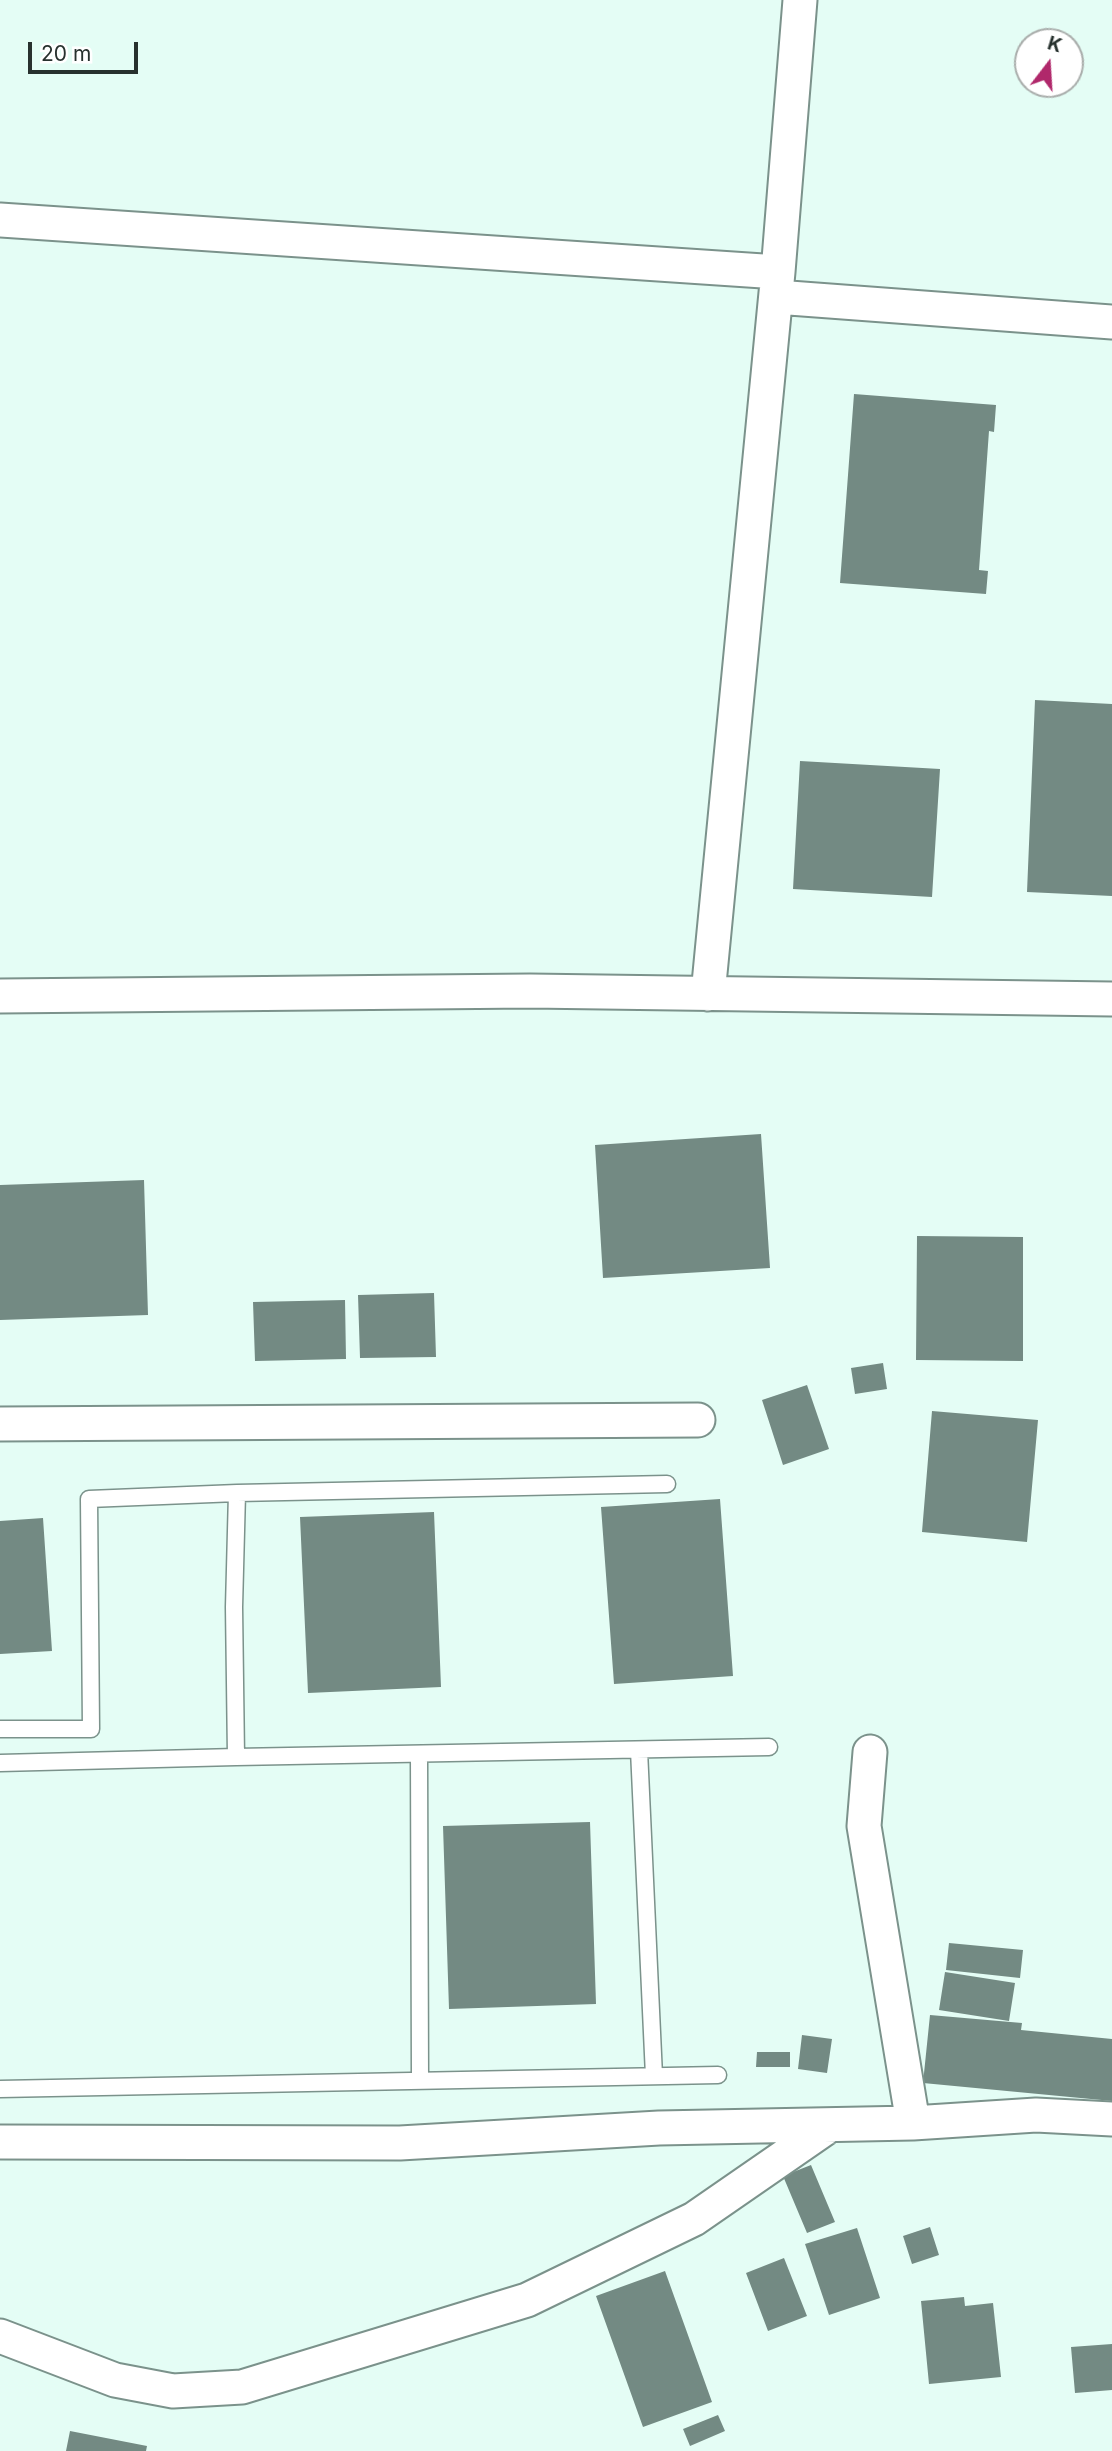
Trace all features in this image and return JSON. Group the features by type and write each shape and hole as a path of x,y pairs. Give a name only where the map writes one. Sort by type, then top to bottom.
{"street":[{"path":"708,994 777,285 800,0"},
{"path":"0,220 777,285 1112,322"},
{"path":"0,996 530,991 1112,999"},
{"path":"0,1424 698,1420"},
{"path":"870,1752 864,1826 913,2123"},
{"path":"0,2142 400,2143 659,2128 913,2123 1036,2115 1112,2119"},
{"path":"0,2336 115,2380 173,2391 242,2387 527,2300 694,2219 830,2124"}],"lane":[{"path":"0,1730 91,1729 89,1499 237,1493 667,1484"},
{"path":"236,1756 234,1608 237,1493"},
{"path":"0,1763 769,1747"},
{"path":"639,1750 654,2076"},
{"path":"419,1754 420,2081"},
{"path":"0,2089 718,2075"}],"building":[{"path":"854,394 996,405 994,432 989,431 979,570 988,571 986,594 840,583"},
{"path":"1035,700 1112,704 1112,896 1027,892"},
{"path":"800,761 940,769 932,897 793,889"},
{"path":"761,1134 770,1268 603,1278 595,1145"},
{"path":"144,1180 148,1315 0,1320 0,1185"},
{"path":"917,1236 1023,1237 1023,1361 916,1360"},
{"path":"434,1293 436,1357 360,1358 358,1295"},
{"path":"345,1300 346,1359 255,1361 253,1302"},
{"path":"883,1363 887,1389 855,1394 851,1368"},
{"path":"807,1385 829,1449 783,1465 762,1400"},
{"path":"932,1411 1038,1420 1027,1542 922,1532"},
{"path":"720,1499 733,1676 614,1684 601,1507"},
{"path":"434,1512 441,1687 308,1693 300,1517"},
{"path":"43,1518 52,1651 0,1654 0,1521"},
{"path":"590,1822 596,2004 449,2009 443,1826"},
{"path":"949,1943 1023,1950 1020,1978 946,1970"},
{"path":"945,1972 1015,1983 1009,2021 939,2010"},
{"path":"930,2015 1022,2023 1021,2030 1112,2039 1112,2101 923,2083"},
{"path":"802,2035 832,2039 827,2073 798,2069"},
{"path":"757,2052 790,2052 790,2067 756,2067"},
{"path":"811,2165 835,2222 807,2233 783,2176"},
{"path":"930,2227 939,2255 912,2264 903,2236"},
{"path":"857,2228 880,2298 829,2315 805,2244"},
{"path":"784,2258 807,2316 768,2331 746,2273"},
{"path":"665,2271 712,2402 643,2427 596,2296"},
{"path":"964,2297 965,2306 993,2303 1001,2377 929,2384 921,2301"},
{"path":"1112,2344 1112,2390 1075,2393 1071,2347"},
{"path":"718,2415 725,2431 690,2446 683,2429"},
{"path":"70,2431 147,2446 146,2451 66,2451"}]}
